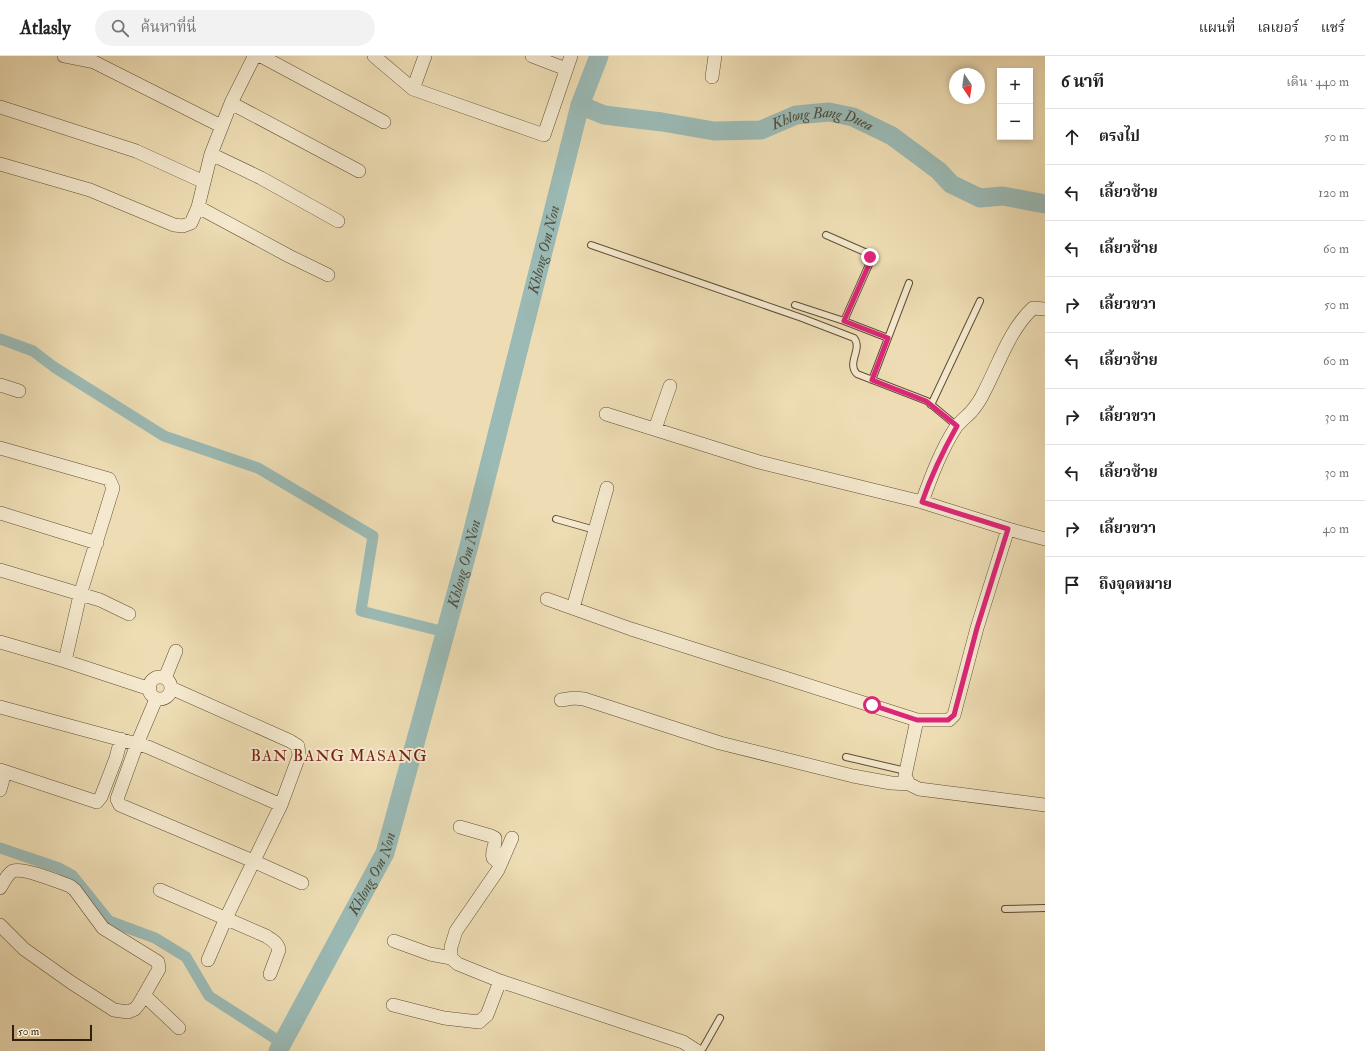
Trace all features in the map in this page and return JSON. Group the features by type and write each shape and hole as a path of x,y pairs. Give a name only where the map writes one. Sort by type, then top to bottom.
{"street":[{"path":"64,56 94,62 221,126"},
{"path":"0,164 90,190 174,225 183,226 191,224 198,207 211,154 221,126 231,102 254,59 258,56"},
{"path":"261,56 384,122"},
{"path":"374,56 413,89 544,135 571,56"},
{"path":"413,89 425,56"},
{"path":"532,56 566,69"},
{"path":"712,77 715,56"},
{"path":"231,102 359,171"},
{"path":"0,107 136,151 204,182"},
{"path":"211,154 261,178 338,221"},
{"path":"198,207 289,256 328,275"},
{"path":"922,502 929,482 944,449 957,426 984,393 999,361 1023,317 1033,308 1045,309"},
{"path":"0,385 20,391"},
{"path":"654,429 670,386"},
{"path":"606,414 759,462 922,502 1008,529 1045,538"},
{"path":"0,448 109,479 113,488 80,595 65,661"},
{"path":"573,608 607,488"},
{"path":"0,513 96,543"},
{"path":"547,599 632,629 917,720 948,720 954,715 977,628 1008,529"},
{"path":"0,570 100,600 128,614"},
{"path":"0,642 65,661 153,694 161,699 168,696 168,683 176,651"},
{"path":"208,960 226,918 253,861 281,805 299,756 298,746 160,678 153,681 153,694 117,799 120,805 253,861 302,883"},
{"path":"562,700 574,698 584,699 720,743 853,776 890,783 909,784 919,789 1045,806"},
{"path":"0,707 121,739 155,750 281,805"},
{"path":"909,784 905,776 917,720"},
{"path":"0,790 2,771 97,802 101,797 116,758 121,739"},
{"path":"460,827 495,838 496,845 492,852 493,858 500,864"},
{"path":"451,958 451,947 456,931 500,864 512,838"},
{"path":"0,888 9,874 16,870 35,874 70,886 75,890 103,928 158,962 158,973 139,1004 132,1011 122,1012 114,1010 72,983 24,949 0,925"},
{"path":"160,890 266,936 278,944 279,950 270,974"},
{"path":"394,942 430,954 451,958 458,964 500,981 683,1042 697,1051"},
{"path":"393,1005 444,1018 479,1022 486,1015 500,981"},
{"path":"144,996 179,1028"}],"lane":[{"path":"826,235 867,253 871,261 844,321"},
{"path":"591,245 802,318 854,338 857,342 857,346 852,365 853,370 857,374 926,401 957,426"},
{"path":"872,380 909,283"},
{"path":"931,405 980,301"},
{"path":"795,305 844,321 888,338"},
{"path":"556,519 595,530"},
{"path":"846,757 906,771"},
{"path":"1005,909 1045,908"},
{"path":"697,1051 703,1048 720,1018"}],"waterway":[{"name":"Khlong Om Non","path":"278,1051 385,853 469,546 580,105 599,56"},
{"name":"Khlong Bang Duea","path":"580,105 604,115 662,122 714,131 761,130 796,115 829,112 853,117 892,136 939,171 951,184 980,198 1003,196 1045,204"},
{"path":"0,339 33,351 54,367 164,436 258,468 373,536 361,611 445,632"},
{"path":"0,848 59,868 72,875 109,921 155,938 186,957 209,996 282,1043"}],"district":[{"name":"BAN BANG MASANG","path":"339,755"}],"route":[{"path":"870,257 871,261 844,321 888,338 872,380 926,401 957,426 944,449 929,482 922,502 1008,529 977,628 954,715 948,720 917,720 872,705"}]}
